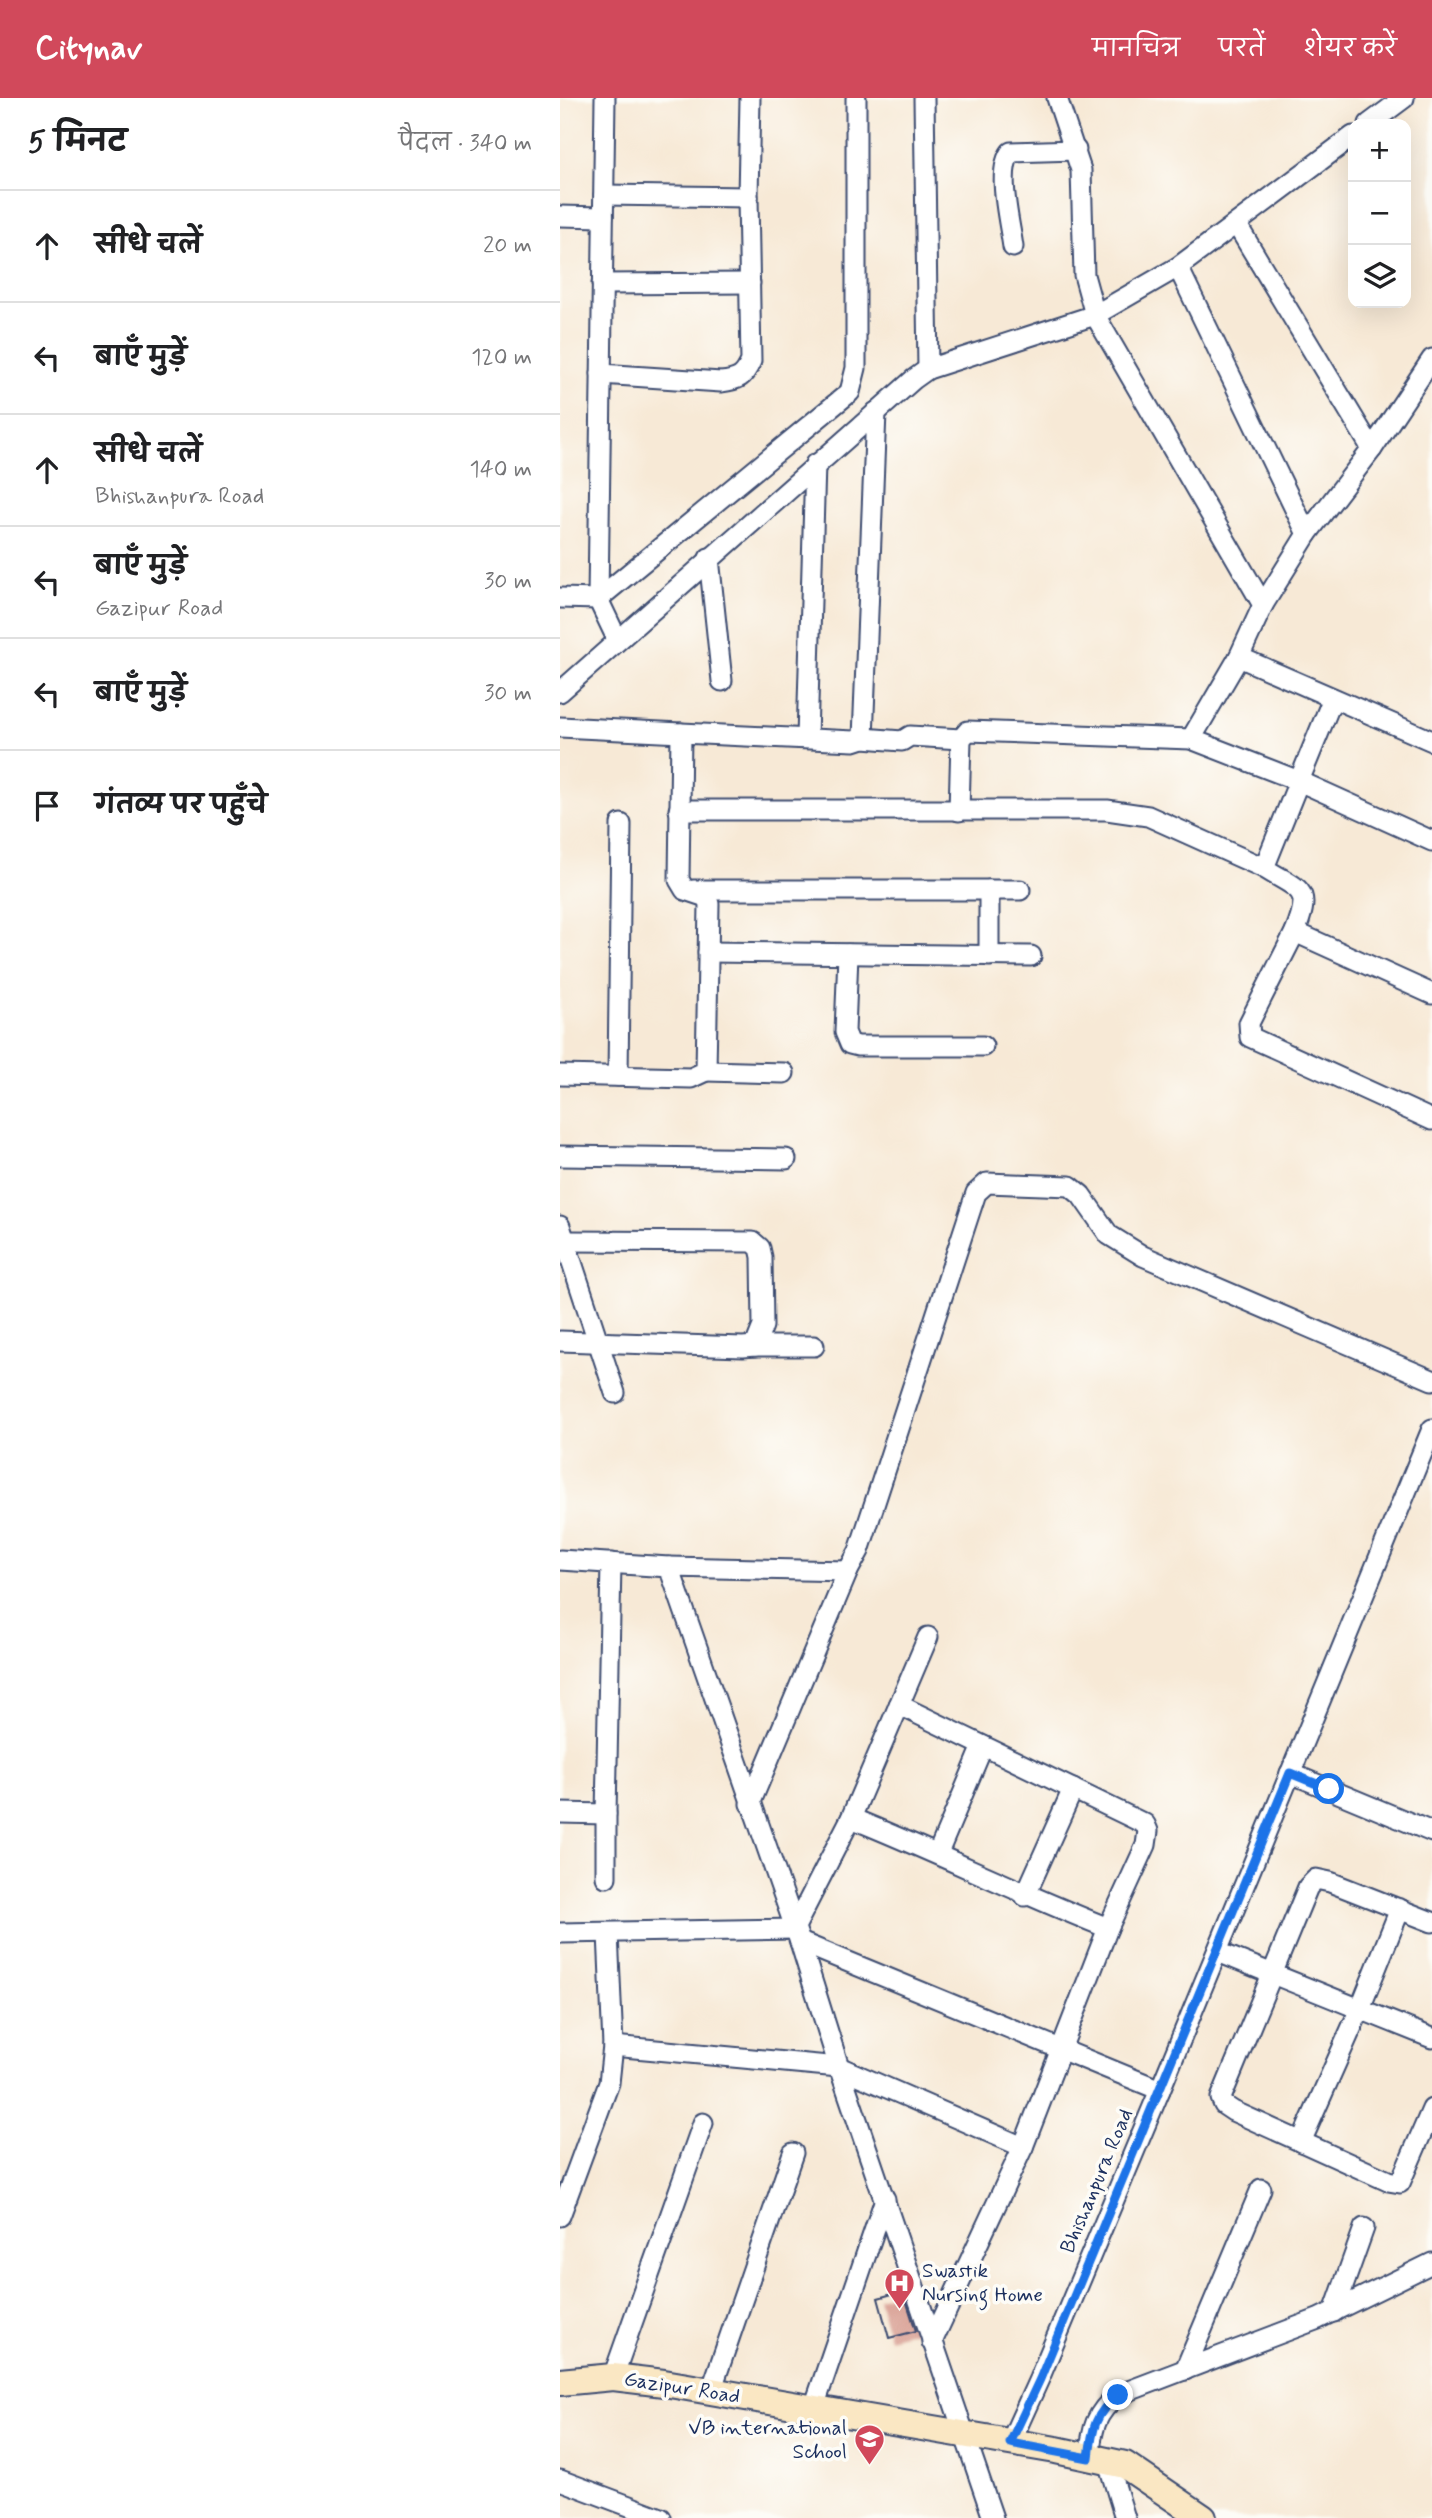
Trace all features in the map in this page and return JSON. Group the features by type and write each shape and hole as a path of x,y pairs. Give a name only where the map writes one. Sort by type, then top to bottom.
{"street":[{"path":"605,98 598,599 617,639"},
{"path":"601,374 721,382 737,380 745,375 751,361 748,197 750,98"},
{"path":"560,597 598,599 849,392 856,368 856,98"},
{"path":"924,98 928,369"},
{"path":"1057,98 1076,150 1084,188 1084,275 1095,315 1263,605"},
{"path":"1376,119 1404,98"},
{"path":"560,692 815,464 928,369 1095,315 1178,267 1237,226 1348,140"},
{"path":"1013,247 1004,173 1005,160 1011,152 1021,150 1076,150"},
{"path":"604,195 748,197"},
{"path":"560,216 603,217"},
{"path":"1237,226 1372,449"},
{"path":"1178,267 1307,534"},
{"path":"602,284 750,283"},
{"path":"1191,739 1239,657 1263,605 1307,534 1372,449 1432,359"},
{"path":"863,738 877,412"},
{"path":"807,738 815,464"},
{"path":"709,558 722,681"},
{"path":"1239,657 1432,741"},
{"path":"1264,868 1333,698"},
{"path":"560,727 854,741 863,738 961,739"},
{"path":"959,811 961,739 968,731 1191,739 1299,781 1432,841"},
{"path":"681,733 679,880 685,890 706,897 706,1071"},
{"path":"679,810 1107,810 1148,817 1264,868 1300,890 1304,896 1305,906 1295,932 1249,1023 1250,1037 1432,1120"},
{"path":"618,1076 621,824"},
{"path":"685,890 1020,890"},
{"path":"989,890 989,956"},
{"path":"1295,932 1432,994"},
{"path":"708,952 1031,956"},
{"path":"848,954 845,1032 850,1044 983,1046"},
{"path":"560,1075 691,1077 706,1071 784,1073"},
{"path":"560,1156 786,1159"},
{"path":"750,1804 848,1571 859,1551 976,1193 987,1183 1070,1186 1081,1195 1109,1235 1143,1256 1432,1380"},
{"path":"615,1393 563,1234 753,1242 760,1248 762,1258 764,1326 755,1346"},
{"path":"560,1341 814,1346"},
{"name":"Bhishanpura Road","path":"1010,2443 1040,2379 1218,1952 1432,1429"},
{"path":"560,1560 669,1567 848,1571"},
{"path":"606,1877 611,1563"},
{"path":"669,1567 797,1935 992,2518"},
{"path":"797,1935 851,1818 928,1637"},
{"path":"899,1705 1144,1824 1148,1831 1146,1844 1108,1928 1063,2051 1023,2147 932,2342"},
{"path":"938,1853 983,1746"},
{"path":"1290,1773 1432,1832"},
{"path":"1025,1896 1073,1789"},
{"path":"560,1814 606,1814"},
{"path":"851,1818 938,1853 1025,1896 1108,1928"},
{"path":"1432,1922 1316,1879 1308,1887 1221,2098 1224,2105 1233,2111 1388,2182 1400,2183 1426,2134 1432,2109"},
{"path":"1301,2142 1359,2011 1400,1909"},
{"path":"560,1933 797,1935 1063,2051 1160,2090"},
{"path":"560,2216 603,2105 613,2046 608,1933"},
{"path":"1218,1952 1359,2011 1432,2038"},
{"path":"613,2046 839,2067 1023,2147"},
{"path":"613,2377 703,2123"},
{"path":"710,2391 793,2153"},
{"path":"1185,2370 1261,2189"},
{"path":"813,2410 886,2199"},
{"path":"1334,2312 1364,2228"},
{"path":"1125,2518 1099,2460 1092,2427 1107,2403 1118,2395 1334,2312 1432,2263"},
{"name":"Gazipur Road","path":"560,2382 613,2377 710,2391 1125,2465 1203,2518"},
{"path":"560,2480 661,2518"}],"building":[{"path":"903,2291 916,2331 889,2338 878,2298"}],"place":[{"name":"Swastik Nursing Home","path":"899,2310"},
{"name":"VB international School","path":"870,2467"}],"route":[{"path":"1118,2395 1098,2413 1092,2427 1089,2458 1010,2443 1040,2379 1290,1773 1329,1789"}]}
